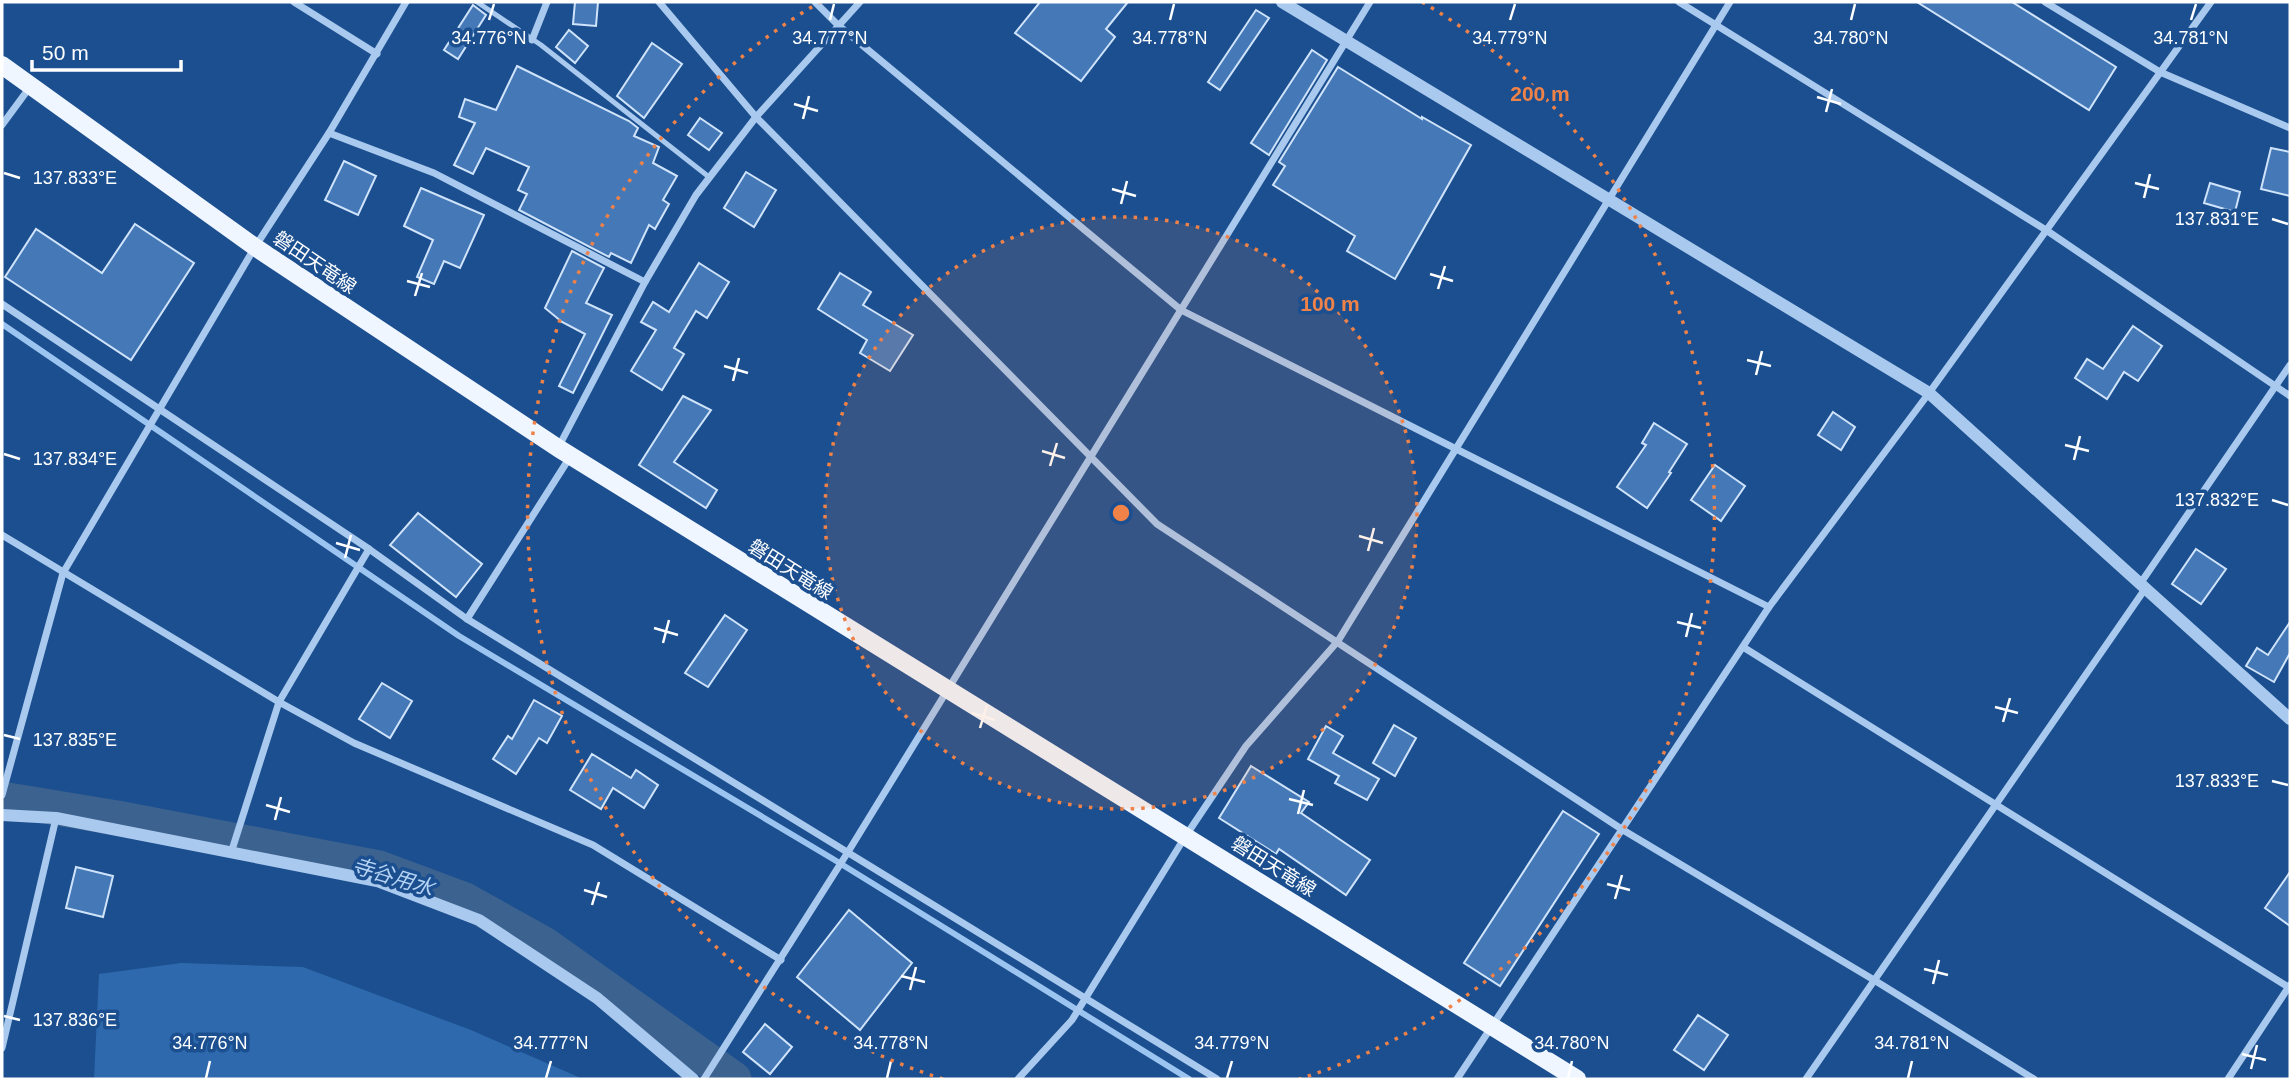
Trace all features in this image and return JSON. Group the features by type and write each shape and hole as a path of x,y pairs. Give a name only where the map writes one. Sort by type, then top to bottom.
{"main road":[{"name":"磐田天竜線","path":"2,65 255,247 564,452 1577,1079"}],"street":[{"path":"294,2 377,54"},
{"path":"2,795 62,573 255,247 329,134 406,2"},
{"path":"532,40 547,2"},
{"path":"659,2 755,117 1157,524 1623,830 2034,1079"},
{"path":"815,2 838,25 1181,310 1769,607"},
{"path":"467,619 564,452 645,282 696,195 755,117 860,2"},
{"path":"1282,2 1929,393 2290,719"},
{"path":"704,1079 848,852 1370,2"},
{"path":"1679,2 2046,230 2290,396"},
{"path":"1018,1079 1067,1026 1185,837 1246,746 1338,641 1730,2"},
{"path":"2045,2 2160,72 2290,128"},
{"path":"1457,1079 1769,607 1929,393 2211,2"},
{"path":"2,125 31,86"},
{"path":"329,134 434,173 645,282"},
{"path":"2,304 369,549 467,619 1217,1079"},
{"path":"1806,1079 2143,587 2290,365"},
{"path":"2,535 279,702 354,743 593,845 781,960"},
{"path":"231,853 279,702 369,549"},
{"path":"1743,647 2290,987 2228,1079"},
{"path":"2,815 56,818 377,881 479,920 597,998 693,1079"},
{"path":"2,1048 56,818"}],"lane":[{"path":"477,2 532,40 709,177"}],"shaded area":[{"path":"181,963 303,967 471,1030 583,1079 94,1079 99,974"}],"building":[{"path":"575,2 598,2 596,26 573,24"},
{"path":"1040,2 1128,2 1106,29 1115,37 1081,81 1015,33"},
{"path":"1917,2 2012,2 2116,67 2089,110"},
{"path":"473,5 486,15 458,59 444,50"},
{"path":"1256,10 1269,18 1220,90 1208,82"},
{"path":"569,30 588,46 575,63 556,47"},
{"path":"652,43 682,64 644,118 617,96"},
{"path":"1312,50 1327,60 1269,155 1251,143"},
{"path":"517,66 629,121 638,128 634,136 659,147 653,163 677,176 663,200 669,204 655,229 649,225 631,263 611,253 609,257 519,210 527,194 518,190 529,167 486,148 473,174 454,165 475,123 459,117 465,99 496,110"},
{"path":"1338,67 1422,119 1471,145 1395,279 1347,251 1355,236 1273,185 1285,166 1279,162"},
{"path":"700,118 722,133 709,150 688,135"},
{"path":"2271,148 2290,152 2290,196 2261,189"},
{"path":"344,161 376,176 358,215 325,200"},
{"path":"746,172 776,190 754,227 724,208"},
{"path":"2210,183 2240,192 2235,212 2204,203"},
{"path":"421,188 484,215 460,268 444,261 434,284 417,277 433,240 404,226"},
{"path":"135,224 194,263 131,360 5,277 36,229 102,273"},
{"path":"572,251 604,268 586,303 612,315 573,393 559,386 585,334 562,322 545,308"},
{"path":"699,263 729,282 707,318 696,311 674,348 684,354 662,390 631,371 656,330 641,322 653,302 669,312"},
{"path":"840,273 871,292 863,305 913,335 890,371 860,353 867,340 818,309"},
{"path":"2133,326 2162,346 2138,381 2124,372 2107,399 2075,378 2087,359 2103,369"},
{"path":"683,396 711,410 674,462 717,490 706,508 639,465"},
{"path":"1833,412 1855,427 1841,450 1818,435"},
{"path":"1654,423 1687,444 1647,508 1617,487 1646,445 1642,443"},
{"path":"1715,465 1745,486 1721,521 1691,500"},
{"path":"418,513 482,564 456,597 390,545"},
{"path":"2196,549 2226,569 2201,604 2172,584"},
{"path":"725,615 747,630 708,687 685,673"},
{"path":"2290,622 2290,653 2274,682 2246,666 2257,648 2268,655"},
{"path":"382,683 412,701 390,738 359,719"},
{"path":"534,700 562,716 547,743 539,738 516,774 493,759 508,736 512,739"},
{"path":"1394,725 1416,738 1395,776 1373,763"},
{"path":"1326,726 1343,736 1333,753 1379,779 1367,800 1335,783 1339,776 1308,759"},
{"path":"592,754 631,778 636,770 658,785 644,808 613,788 601,809 570,790"},
{"path":"1251,766 1309,802 1301,813 1370,860 1346,895 1279,849 1276,854 1219,818"},
{"path":"1563,811 1599,834 1500,986 1464,963"},
{"path":"76,867 113,876 103,917 66,908"},
{"path":"2290,872 2290,926 2265,908"},
{"path":"849,910 912,963 860,1030 797,977"},
{"path":"1698,1015 1728,1035 1704,1070 1674,1050"},
{"path":"765,1024 792,1047 770,1074 743,1052"}],"waterway":[{"path":"2,324 459,636 833,859 1189,1079"},
{"name":"寺谷用水","path":"2,799 379,868 465,900 544,944 734,1079"}]}
